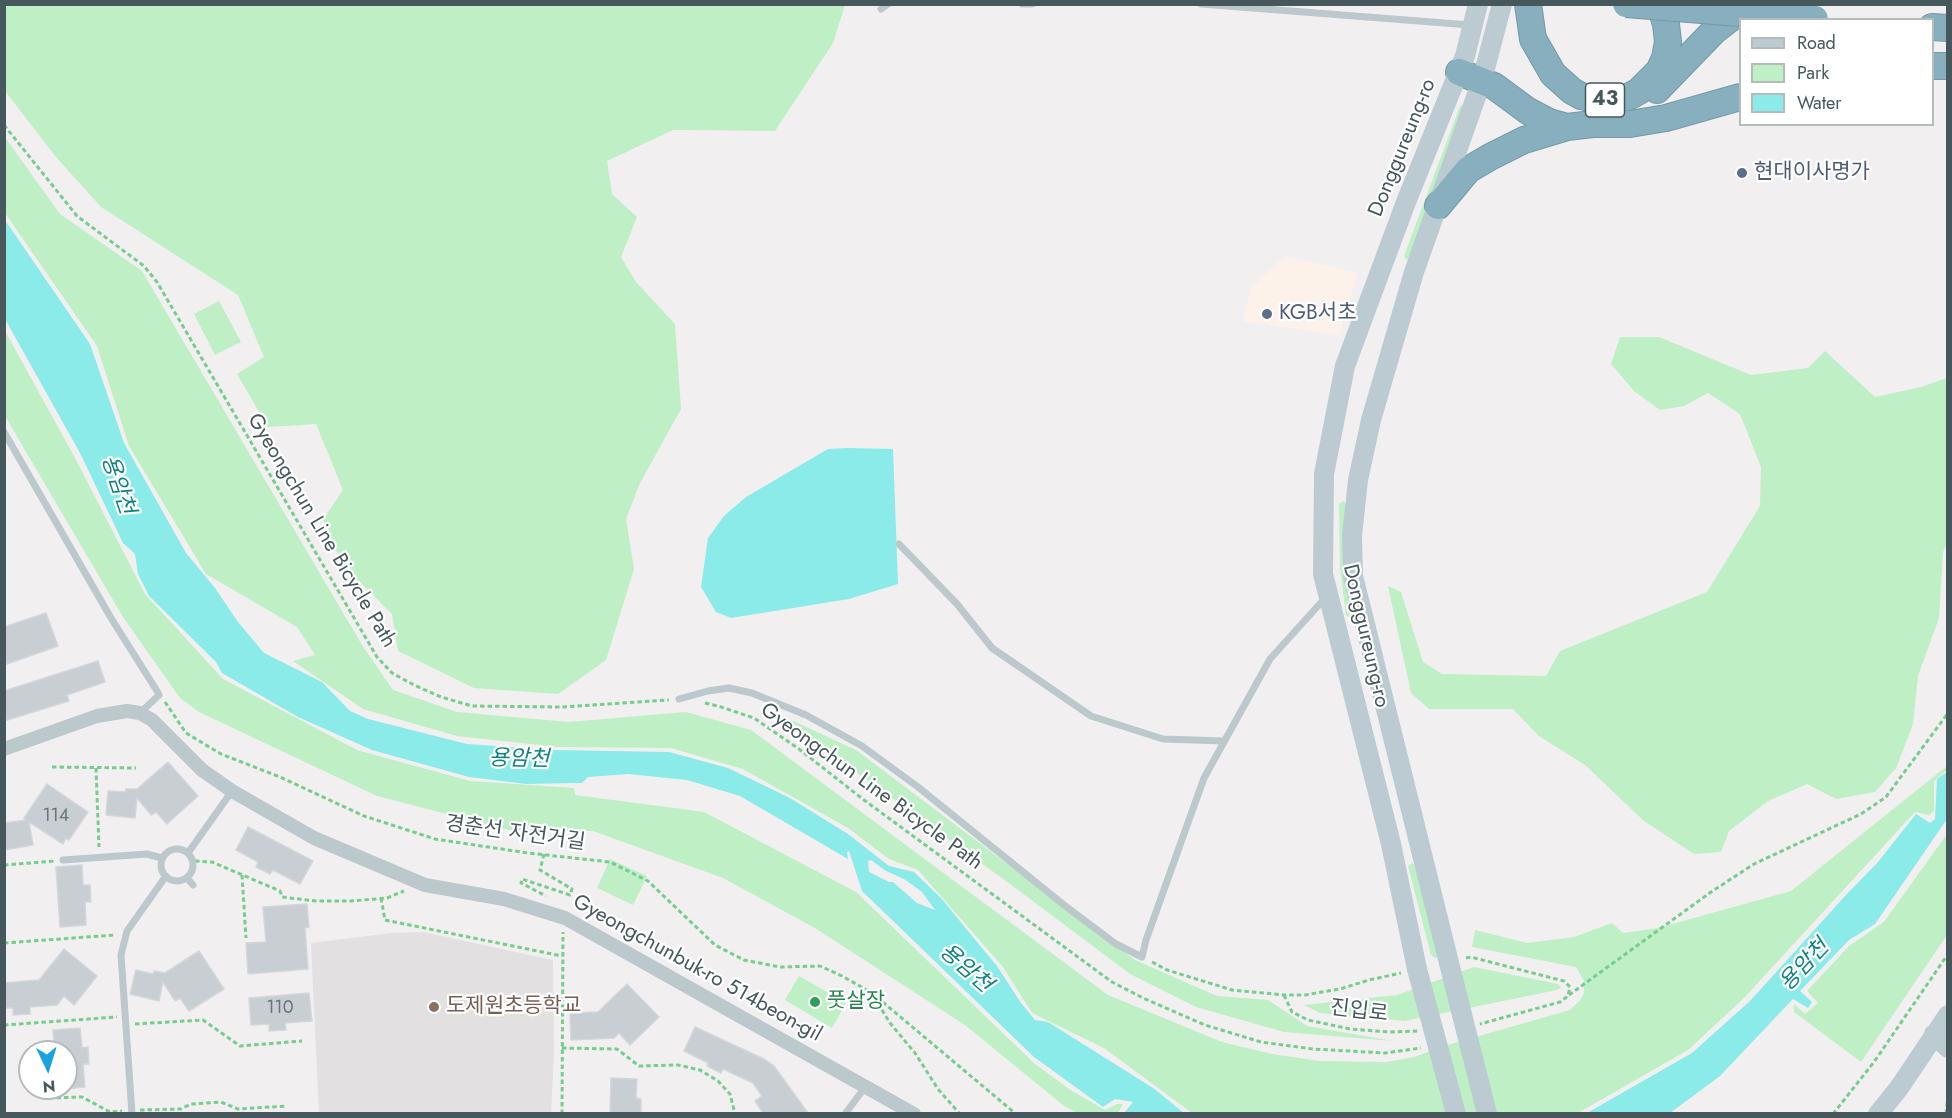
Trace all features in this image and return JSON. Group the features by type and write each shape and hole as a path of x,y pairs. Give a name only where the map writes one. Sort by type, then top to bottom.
{"highway":[{"name":"43","path":"1528,4 1533,39 1553,74 1581,96 1614,100 1629,97 1639,91 1659,71 1665,58 1668,42 1666,24 1661,8 1657,4"},
{"path":"1626,4 1802,18"},
{"path":"1593,124 1627,110 1649,97 1714,31 1748,4"},
{"path":"1470,76 1494,86 1528,111 1549,122 1568,127"},
{"path":"1438,206 1468,170 1524,140 1568,127 1630,124 1657,119 1739,97"}],"street":[{"name":"Donggureung-ro","path":"1478,4 1466,56 1470,76 1438,206 1414,272 1371,420 1358,480 1352,536 1353,576 1487,1113"},
{"name":"Donggureung-ro","path":"1456,1113 1417,969 1391,844 1323,574 1324,474 1345,366 1406,202 1470,76 1502,4"},
{"path":"4,749 97,716 127,711 140,713"},
{"name":"Gyeongchunbuk-ro 514beon-gil","path":"140,713 152,720 202,770 232,791 314,838 424,885 504,899 565,918 914,1113"},
{"path":"1878,1113 1941,1041 1947,1015"}],"lane":[{"path":"880,9 888,4"},
{"path":"1022,4 1032,4"},
{"path":"1201,4 1473,26"},
{"path":"4,432 111,618 159,695 140,713"},
{"path":"900,544 957,604 992,648 1091,716 1163,739 1224,741"},
{"path":"679,699 729,688 752,693 806,715 862,746 918,787 1064,905 1116,944 1142,957 1204,778 1270,658 1328,596"},
{"path":"188,853 232,791"},
{"path":"171,849 180,849 188,853 193,861 192,870 187,878 178,881 169,879 162,873 160,864 162,858 171,849"},
{"path":"63,860 147,854 162,858"},
{"path":"132,1112 121,955 126,934 166,876"},
{"path":"187,878 193,885"},
{"path":"845,1113 866,1086"}],"path":[{"name":"Gyeongchun Line Bicycle Path","path":"4,125 77,216 144,266 157,282 372,648 392,673 414,686 472,706 563,708 679,699 718,706 754,718 1112,982 1143,998 1205,1025 1261,1042 1385,1053 1420,1048 1428,1044"},
{"name":"경춘선 자전거길","path":"157,691 186,733 221,754 280,777 364,816 435,839 609,861 648,880 715,945 744,960 780,967 820,966 842,975 872,993 1016,1113"},
{"path":"1475,1025 1560,1002 1711,892 1754,864 1861,814 1886,796 1947,713"},
{"path":"52,767 136,768"},
{"path":"96,768 99,858"},
{"path":"544,854 540,870 572,889 570,896 522,879 521,883 548,897"},
{"path":"4,865 63,860"},
{"path":"193,861 212,862 280,891 282,897 327,901 387,898 417,885 424,885"},
{"path":"242,875 246,938"},
{"path":"381,898 385,920 562,956"},
{"path":"562,1113 562,956 565,918"},
{"path":"4,943 126,934"},
{"path":"1831,1113 1874,1062 1947,954"},
{"path":"1142,957 1167,970 1232,990 1284,995 1305,995 1340,990 1369,980 1417,969"},
{"path":"1449,963 1471,957 1564,981 1570,987 1568,996"},
{"name":"경춘선 자전거길","path":"872,993 890,1023 915,1053 938,1089 960,1113"},
{"name":"진입로","path":"1284,995 1292,1012 1308,1020 1350,1029 1424,1032"},
{"path":"4,1025 125,1016"},
{"path":"125,1025 203,1020 240,1046 302,1041"},
{"path":"562,1048 616,1049 639,1066 678,1065 700,1070 718,1081 730,1094 735,1113"},
{"path":"1946,1113 1947,1095"},
{"path":"78,1097 110,1112 181,1109 191,1104 221,1102 238,1109 287,1106"}],"shaded area":[{"path":"1285,256 1358,273 1339,335 1243,321 1251,288"},
{"name":"도제원초등학교","path":"423,932 553,960 554,1054 551,1113 319,1113 311,943 392,933"}],"green space":[{"path":"5,4 845,5 833,43 775,131 673,130 607,161 612,194 637,217 621,257 636,282 675,324 681,409 640,483 626,519 634,569 606,660 558,694 474,688 398,651 392,614 342,564 323,520 343,490 316,424 268,427 237,374 264,357 238,295 101,207 56,157 5,91"},
{"path":"1462,105 1464,106 1409,260 1406,259 1404,256"},
{"path":"4,136 60,214 142,271 362,645 393,690 457,712 569,722 686,712 751,730 1108,995 1222,1042 1272,1054 1319,1061 1387,1062 1414,1057 1444,1046 1570,1010 1584,993 1584,981 1576,967 1472,947 1475,930 1527,943 1574,937 1612,923 1623,933 1658,928 1791,891 1947,766 1947,770 1934,781 1934,811 1929,815 1915,812 1744,998 1688,1050 1578,1113 1192,1113 1104,1048 1032,1013 1003,967 918,870 889,859 848,828 743,769 671,748 558,747 457,736 363,709 293,661 315,655 297,627 206,574 129,446 97,346 5,213"},
{"path":"219,301 241,342 215,355 194,314"},
{"path":"4,329 74,456 145,594 223,679 357,750 470,781 574,788 575,795 704,812 856,892 1035,1064 1072,1091 1105,1110 1117,1104 1123,1104 1118,1113 1077,1113 1063,1105 965,1025 815,928 723,878 593,831 509,830 377,796 199,712 180,698 123,617 5,416"},
{"path":"1620,337 1659,337 1751,375 1808,368 1825,351 1875,397 1921,387 1947,378 1948,541 1943,552 1939,618 1918,676 1913,724 1896,768 1875,792 1836,799 1807,784 1768,801 1729,831 1721,852 1694,854 1644,821 1585,765 1539,736 1513,709 1429,709 1411,693 1388,586 1401,592 1423,662 1442,674 1546,676 1560,651 1707,592 1760,506 1761,467 1740,414 1708,393 1684,406 1660,410 1634,391 1611,364"},
{"path":"1343,501 1346,504 1354,615 1349,618 1346,615 1340,568 1339,504"},
{"path":"770,710 856,750 1135,960 1217,996 1268,1000 1307,1026 1393,1041 1284,1032 1196,1007 1130,974"},
{"path":"1947,834 1947,935 1861,1062 1794,1012 1794,1004 1805,1014 1818,1003 1807,991 1849,946 1884,922"},
{"path":"610,859 647,876 633,905 597,888"},
{"path":"1412,863 1415,865 1438,957 1435,958 1431,955 1408,866"},
{"path":"1474,967 1558,984 1561,988 1405,1021 1320,1013 1304,1005 1397,995"},
{"name":"풋살장","path":"799,976 846,1003 832,1028 785,1000"}],"water":[{"name":"용암천","path":"5,220 90,344 124,443 186,553 264,653 322,682 350,711 368,719 467,744 556,750 669,752 728,768 790,798 848,834 889,866 914,872 942,899 997,966 1035,1020 1048,1022 1153,1088 1184,1113 1124,1113 1133,1102 1115,1099 1103,1107 1034,1057 862,891 849,851 847,852 848,859 740,796 687,780 628,774 588,777 582,783 526,784 469,777 372,750 298,717 222,673 216,662 149,596 138,574 135,554 123,543 80,453 5,319","holes":["871,860 886,871 904,879 922,892 935,910 917,903 893,882 869,872 868,861"]},
{"path":"828,449 893,449 898,584 849,599 731,618 716,612 701,587 708,538 724,516 746,497"},
{"name":"용암천","path":"1947,772 1947,819 1875,924 1849,940 1800,991 1812,1002 1808,1008 1793,999 1720,1076 1670,1113 1587,1113 1692,1053 1750,1001 1878,862 1916,814 1930,823 1935,819 1937,779"}],"building":[{"path":"46,613 58,646 4,665 4,627"},
{"path":"98,661 105,682 67,695 69,701 4,721 4,691"},
{"path":"168,762 198,796 167,824 156,812 151,815 137,798 135,818 106,815 108,791 125,792 126,789 137,789"},
{"path":"47,784 88,812 69,840 66,838 63,844 29,822 33,845 4,850 4,823 26,820 24,818"},
{"path":"248,827 313,861 300,884 273,870 270,874 256,867 258,862 236,850"},
{"path":"82,865 83,885 90,885 91,902 85,902 86,925 60,927 56,867"},
{"path":"307,904 309,927 305,928 308,969 248,974 246,943 266,942 263,907"},
{"path":"64,949 97,976 74,1005 64,996 57,1005 30,1007 30,1014 13,1015 13,1008 4,1008 4,983 39,980"},
{"path":"199,951 224,989 189,1011 180,998 175,1001 163,982 159,1001 130,994 136,970 153,974 154,971 165,973"},
{"path":"627,984 659,1017 630,1045 619,1033 614,1038 571,1040 570,1013 598,1012"},
{"path":"309,993 312,1021 285,1023 286,1030 269,1031 269,1024 251,1025 249,998"},
{"path":"695,1027 764,1059 774,1066 808,1113 763,1113 755,1101 762,1096 753,1083 723,1069 721,1073 707,1066 708,1063 684,1051"},
{"path":"80,1028 82,1048 88,1047 89,1064 83,1064 85,1087 78,1088 78,1040 54,1040 53,1030"},
{"path":"611,1078 637,1079 636,1098 641,1099 641,1113 610,1113"}],"place":[{"name":"현대이사명가","path":"1742,173"},
{"name":"KGB서초","path":"1267,314"},
{"name":"풋살장","path":"815,1002"},
{"name":"도제원초등학교","path":"434,1007"}]}
